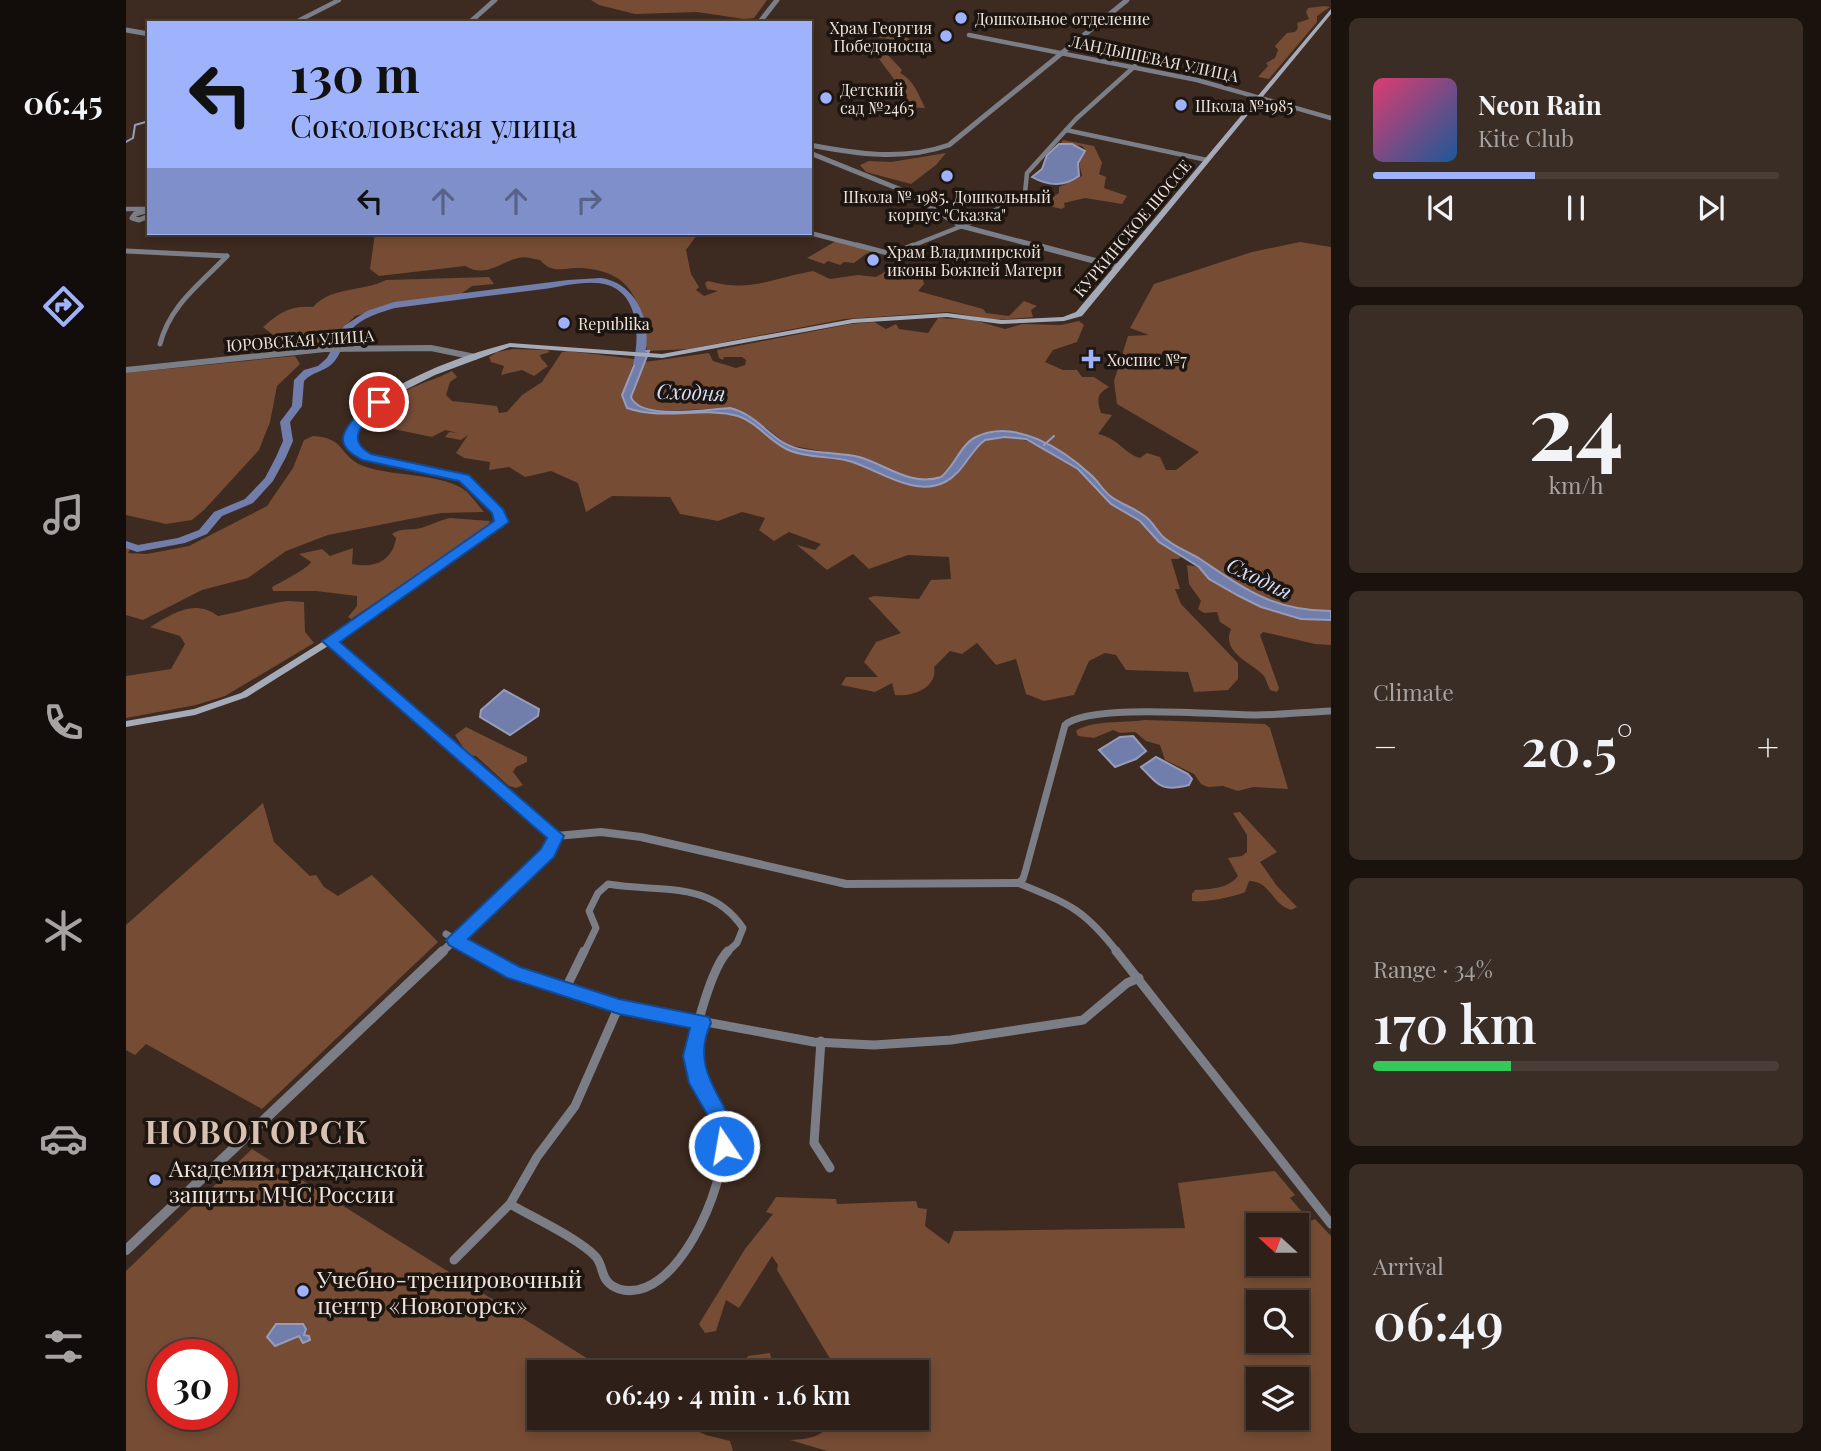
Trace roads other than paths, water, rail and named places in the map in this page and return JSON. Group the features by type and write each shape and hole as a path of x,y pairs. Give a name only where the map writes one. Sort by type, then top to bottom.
{"main road":[{"name":"КУРКИНСКОЕ ШОССЕ","path":"330,641 502,522 498,512 464,478 366,457 355,451 350,441 358,422 384,397 475,357 516,345 653,355 683,353 853,321 947,314 1001,322 1064,319 1079,314 1331,11"},
{"path":"126,724 195,712 226,703 264,683 330,641"}],"street":[{"path":"298,21 339,0"},
{"path":"471,21 495,0"},
{"path":"761,21 777,0"},
{"path":"812,146 897,155 918,154 944,148 958,140 1127,0"},
{"path":"126,30 147,34"},
{"name":"ЛАНДЫШЕВАЯ УЛИЦА","path":"969,35 1065,51 1263,95 1331,118"},
{"path":"812,234 891,254 992,213 1025,193 1027,173 1066,130 1135,66"},
{"path":"1066,130 1207,160"},
{"path":"812,154 904,191 961,226 1118,267"},
{"path":"128,209 147,212"},
{"path":"128,209 134,210 136,215"},
{"path":"128,225 136,215 147,212"},
{"path":"126,251 227,256 173,311 163,327 160,345"},
{"name":"ЮРОВСКАЯ УЛИЦА","path":"126,370 325,349 431,348 475,357"},
{"path":"330,641 556,836 619,833 846,884 1018,883 1073,906 1086,914 1139,978 1331,1224"},
{"path":"1018,883 1026,869 1061,732 1068,721 1106,713 1258,715 1331,711"},
{"path":"126,1250 451,937 548,852 556,836"},
{"path":"510,1204 585,1248 598,1259 598,1267 607,1282 624,1291 637,1293 661,1280 704,1220 722,1166 724,1146 721,1121 699,1083 693,1056 711,982 720,959 737,945 743,929 737,915 712,897 608,884 603,887 589,911 596,928 566,988"},
{"path":"451,937 508,970 619,1006 814,1042 874,1045 951,1040 1083,1020 1127,983 1139,978"},
{"path":"454,1260 510,1204 537,1157 575,1106 619,1006"},
{"path":"821,1041 814,1143 817,1152 830,1168"},
{"path":"1315,1204 1331,1217"}],"water":[{"path":"1059,144 1072,144 1085,151 1078,163 1079,176 1056,184 1032,177 1042,169 1047,155"},
{"path":"640,351 649,351 631,397 647,409 676,412 730,408 746,414 792,447 859,457 909,477 941,477 971,440 991,432 1006,431 1038,439 1080,465 1109,495 1146,517 1164,538 1231,580 1261,596 1292,607 1331,611 1331,620 1301,619 1261,607 1209,579 1199,567 1159,542 1140,521 1111,504 1078,469 1026,439 1005,437 985,440 951,478 933,486 921,487 849,461 791,451 738,416 711,412 655,413 641,412 627,408 622,395"},
{"path":"504,690 539,709 538,716 510,735 480,717 481,710"},
{"path":"1133,736 1146,751 1136,759 1115,767 1099,750 1120,737"},
{"path":"1156,757 1188,774 1192,779 1189,785 1173,788 1157,783 1141,767"},
{"path":"276,1324 303,1324 306,1329 304,1335 309,1336 310,1340 303,1343 299,1336 275,1346 267,1337"}],"waterway":[{"path":"126,142 133,138 135,125 147,122"},
{"name":"Сходня","path":"126,544 137,549 181,541 203,532 218,514 249,501 269,479 288,441 285,422 297,406 299,380 307,372 321,368 331,360 347,328 370,313 394,305 568,283 607,282 622,288 635,306 642,342 638,364"},
{"path":"1044,445 1054,436"}],"place":[{"name":"Дошкольное отделение","path":"961,18"},
{"name":"Храм Георгия Победоносца","path":"946,36"},
{"name":"Детский сад №2465","path":"826,98"},
{"name":"Школа №1985","path":"1181,105"},
{"name":"Школа № 1985. Дошкольный корпус \"Сказка\"","path":"947,176"},
{"name":"Храм Владимирской иконы Божией Матери","path":"873,260"},
{"name":"Republika","path":"564,323"},
{"name":"Хоспис №7","path":"1091,359"},
{"name":"Академия гражданской защиты МЧС России","path":"155,1180"},
{"name":"Учебно-тренировочный центр «Новогорск»","path":"303,1291"}],"district":[{"name":"НОВОГОРСК","path":"257,1130"}]}
